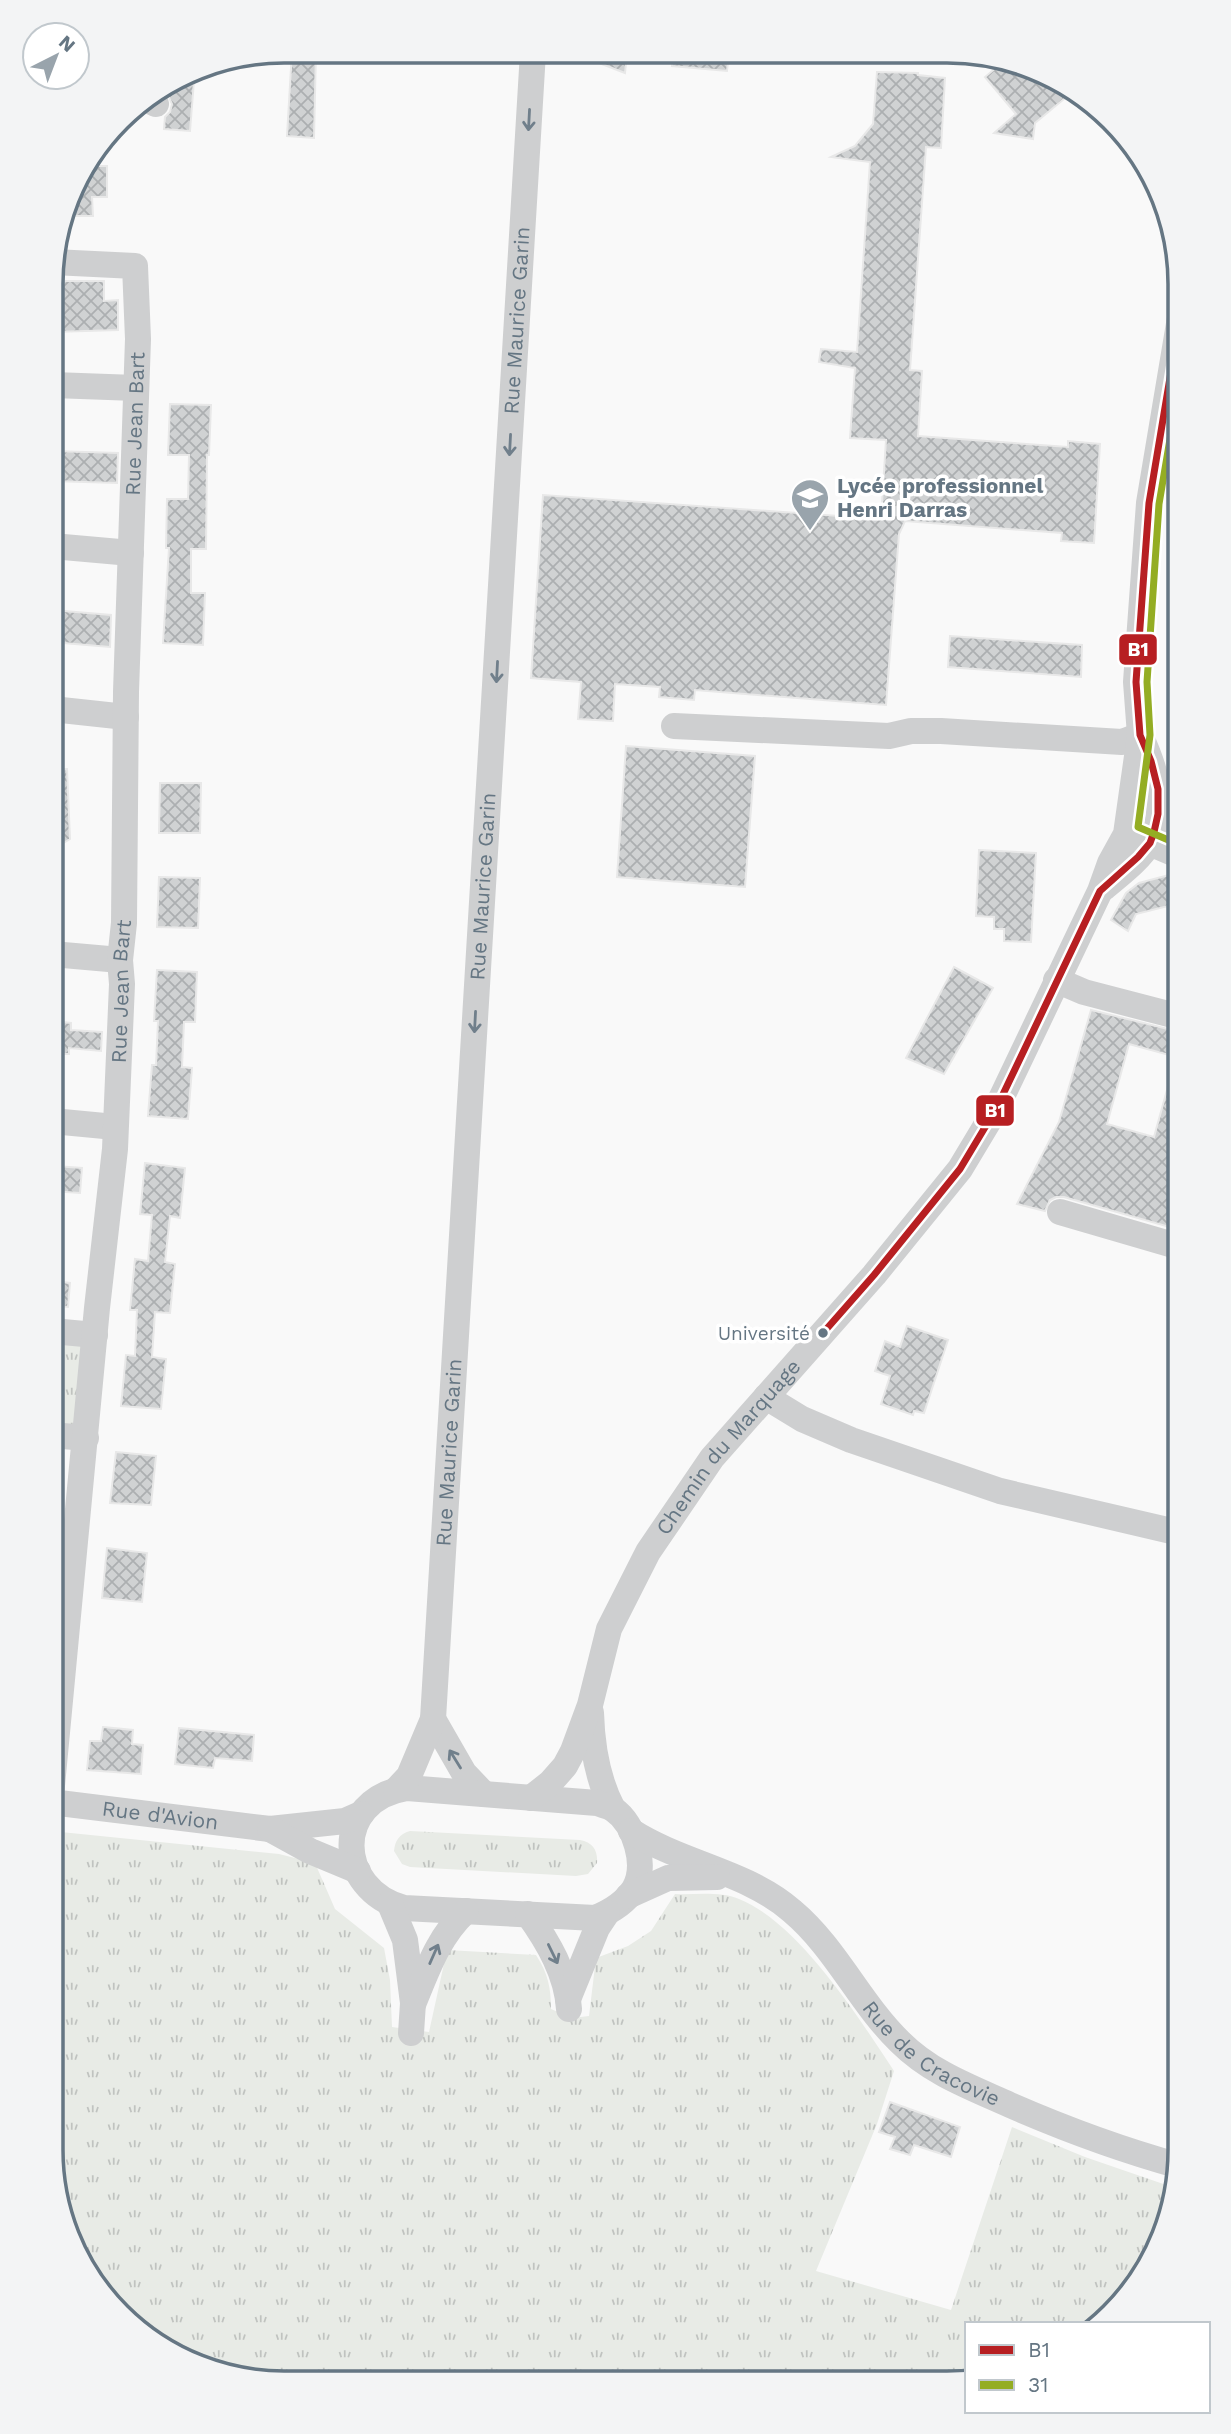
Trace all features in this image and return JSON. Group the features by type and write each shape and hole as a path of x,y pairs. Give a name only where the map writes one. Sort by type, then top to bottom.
{"street":[{"name":"Rue Maurice Garin","path":"396,1790 409,1776 433,1719 532,63"},
{"name":"Rue Jean Bart","path":"63,1673 115,1127 122,984 120,960 124,923 126,718 138,339 135,266 64,263"},
{"path":"63,385 136,388"},
{"name":"Chemin du Marquage","path":"531,1798 550,1783 565,1766 573,1751 590,1705 609,1629 648,1552 712,1458 874,1275 960,1169 996,1109 1100,891 1126,869 1138,838 1158,814 1158,789 1151,761 1140,735 1136,682 1149,503 1168,390"},
{"path":"63,546 131,553"},
{"path":"63,710 126,718"},
{"path":"674,726 889,736 911,731 941,731 1122,742 1140,735"},
{"path":"1138,838 1168,851"},
{"path":"63,955 120,960"},
{"path":"1056,980 1084,992 1168,1014"},
{"path":"63,1122 115,1127"},
{"path":"1060,1213 1168,1244"},
{"path":"63,1332 95,1335"},
{"path":"766,1397 802,1419 851,1440 1000,1491 1168,1530"},
{"path":"63,1436 86,1438"},
{"name":"Chemin du Marquage","path":"590,1705 592,1740 602,1789 613,1809 631,1831"},
{"path":"433,1719 464,1773 484,1794"},
{"path":"607,1913 595,1918 404,1908 390,1904 363,1881 351,1856 350,1841 361,1814 382,1796 407,1788 597,1803 613,1809"},
{"name":"Rue d'Avion","path":"63,1803 270,1829 345,1821 361,1814"},
{"name":"Rue d'Avion","path":"270,1829 310,1851 358,1871"},
{"path":"628,1896 636,1886 639,1862 638,1849 631,1831"},
{"name":"Rue de Cracovie","path":"631,1831 670,1853 764,1889 793,1912 837,1959 874,2014 924,2064 954,2081 1066,2129 1168,2162"},
{"name":"Rue de Cracovie","path":"607,1913 628,1896 668,1878 729,1877"},
{"path":"390,1904 405,1940 413,2003 411,2033"},
{"path":"413,2003 439,1942 466,1911"},
{"path":"528,1914 541,1931 561,1970 569,2004 597,1928 607,1913"}],"green space":[{"path":"63,1337 77,1339 85,1350 78,1421 70,1430 63,1429"},
{"path":"410,1831 580,1840 594,1848 597,1863 588,1874 576,1876 410,1867 402,1864 394,1851 398,1838"},
{"path":"63,1832 279,1854 315,1863 335,1909 384,1948 390,1980 392,2027 429,2032 447,1950 536,1955 548,1981 551,2009 572,2018 589,2016 596,1958 628,1946 651,1931 675,1894 716,1894 732,1897 761,1911 784,1929 826,1974 894,2071 877,2124 816,2271 951,2310 1012,2127 1085,2157 1165,2185 1156,2221 1131,2273 1085,2322 965,2322 965,2370 284,2371 255,2369 213,2359 161,2334 118,2296 100,2273 86,2248 71,2207 63,2150"}],"building":[{"path":"291,63 316,63 314,138 287,136"},
{"path":"599,63 626,63 625,73"},
{"path":"672,63 728,63 727,71 672,66"},
{"path":"995,68 1045,86 1066,98 1035,123 1033,139 994,133 1016,114 985,77"},
{"path":"877,72 918,73 945,78 941,148 926,147 910,370 922,371 918,436 1068,447 1068,441 1100,444 1094,543 1061,541 1062,533 905,521 899,534 886,705 695,690 694,700 659,697 660,687 615,684 613,721 578,719 581,682 531,678 543,495 881,519 886,440 850,438 855,368 819,362 821,349 857,352 870,162 831,157 855,146 873,124"},
{"path":"194,83 190,131 164,129 165,117 172,104 168,96"},
{"path":"97,166 107,166 107,197 92,197 93,216 75,216"},
{"path":"63,281 104,281 104,301 118,300 118,330 63,332"},
{"path":"170,404 211,405 207,455 206,549 191,549 191,593 205,593 203,645 163,643 169,548 166,548 167,499 188,499 189,455 168,455"},
{"path":"63,451 118,453 117,483 63,481"},
{"path":"63,611 111,615 110,647 63,643"},
{"path":"950,636 1082,645 1081,677 948,667"},
{"path":"626,746 755,756 745,887 617,877"},
{"path":"63,769 67,769 70,839 63,843"},
{"path":"160,783 201,783 200,833 159,833"},
{"path":"979,850 1036,853 1031,942 1004,941 1004,929 994,929 994,917 976,916"},
{"path":"1168,875 1168,906 1136,914 1128,931 1111,920 1126,893 1139,883"},
{"path":"159,877 200,878 198,928 157,927"},
{"path":"954,967 993,988 944,1074 906,1058"},
{"path":"157,970 197,972 195,1022 184,1022 182,1067 192,1068 188,1119 148,1116 152,1065 156,1065 158,1021 154,1021"},
{"path":"1091,1010 1168,1029 1168,1055 1129,1044 1107,1124 1154,1137 1168,1086 1168,1227 1064,1197 1050,1200 1045,1211 1017,1204 1059,1122"},
{"path":"63,1022 71,1023 71,1030 102,1032 101,1051 69,1048 69,1054 63,1054"},
{"path":"145,1163 185,1168 180,1218 170,1216 165,1262 175,1264 170,1313 155,1312 152,1357 166,1359 161,1409 121,1406 126,1355 135,1356 137,1310 130,1310 135,1259 148,1261 152,1215 140,1214"},
{"path":"63,1167 82,1168 80,1193 63,1192"},
{"path":"63,1282 70,1283 68,1307 63,1306"},
{"path":"907,1326 948,1340 924,1413 914,1411 913,1415 881,1404 890,1376 875,1371 885,1341 900,1347"},
{"path":"116,1452 156,1456 151,1505 110,1503"},
{"path":"107,1548 147,1553 142,1602 102,1598"},
{"path":"103,1727 133,1730 132,1744 143,1745 141,1774 87,1770 90,1741 101,1741"},
{"path":"179,1728 254,1735 252,1761 215,1758 213,1768 175,1764"},
{"path":"890,2102 960,2127 951,2157 914,2145 910,2155 890,2149 895,2137 879,2132"}],"transit line":[{"name":"B1","path":"823,1333 960,1169 996,1109 1100,891 1150,843 1158,814 1158,789 1151,761 1140,735 1136,682 1149,503 1168,390"},
{"name":"31","path":"1168,451 1159,504 1147,682 1150,735 1138,827 1168,840"}],"place":[{"name":"Lycée professionnel Henri Darras","path":"810,532"},
{"name":"Université","path":"823,1333"}]}
